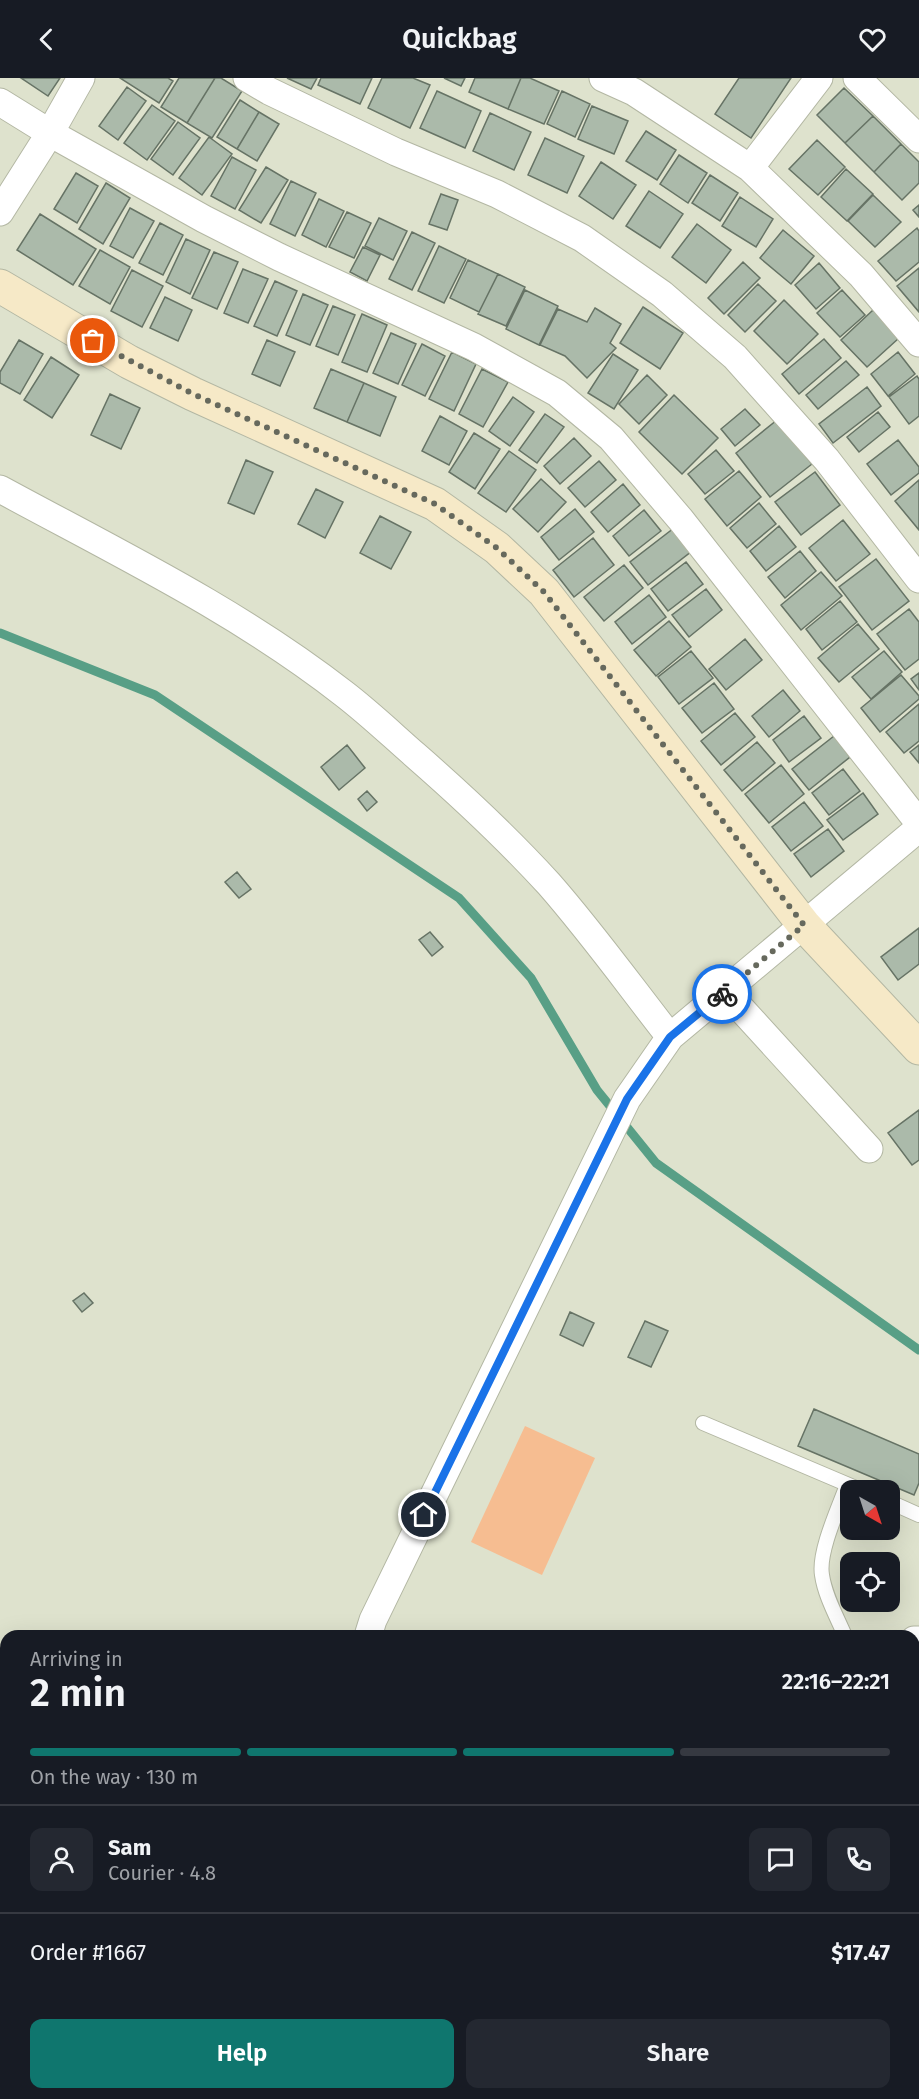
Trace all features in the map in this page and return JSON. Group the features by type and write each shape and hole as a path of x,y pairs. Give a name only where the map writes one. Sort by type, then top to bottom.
{"street":[{"path":"0,212 50,133 81,78"},
{"path":"247,78 269,91 396,152 497,194 582,238 662,294 735,357 827,460 919,579"},
{"path":"603,78 640,85 750,168 861,274 919,343"},
{"path":"750,168 819,78"},
{"path":"857,78 919,139"},
{"path":"0,102 50,133 204,219 279,257 474,347 557,393 611,438 681,520 919,823"},
{"path":"0,286 129,362 193,394 435,504 497,548 544,592 804,925 919,1048"},
{"path":"0,489 197,597 271,643 343,693 466,800 507,840 578,920 670,1037"},
{"path":"370,1630 627,1099 670,1037 919,828"},
{"path":"725,991 869,1149"}],"lane":[{"path":"703,1423 840,1482"},
{"path":"840,1505 822,1556 821,1572 843,1630"},
{"path":"900,1506 919,1515"}],"shaded area":[{"path":"525,1426 595,1458 542,1575 471,1542"}],"building":[{"path":"21,78 60,78 48,96"},
{"path":"120,78 168,78 173,81 159,103"},
{"path":"179,78 215,78 187,123 161,107"},
{"path":"215,78 221,78 242,91 212,138 187,123"},
{"path":"287,78 317,78 311,89"},
{"path":"321,78 372,78 360,104 318,85"},
{"path":"382,78 413,78 430,85 410,128 368,108"},
{"path":"444,78 465,78 461,86"},
{"path":"475,78 521,78 508,109 469,92"},
{"path":"521,78 530,78 559,91 544,124 508,109"},
{"path":"739,78 791,78 751,138 715,114"},
{"path":"127,87 146,101 118,140 99,126"},
{"path":"844,88 873,116 845,143 817,115"},
{"path":"437,91 481,111 465,148 420,128"},
{"path":"562,91 590,104 575,137 547,124"},
{"path":"240,100 259,112 237,149 217,137"},
{"path":"152,105 175,121 147,160 124,143"},
{"path":"592,106 628,121 614,154 578,139"},
{"path":"259,112 279,124 257,161 237,149"},
{"path":"490,113 531,132 514,170 473,151"},
{"path":"873,116 901,144 874,172 845,143"},
{"path":"178,122 200,138 173,175 151,159"},
{"path":"646,131 676,150 657,180 626,161"},
{"path":"209,137 232,154 202,195 179,178"},
{"path":"545,138 584,156 567,193 528,175"},
{"path":"817,140 845,167 818,195 789,169"},
{"path":"901,144 919,162 919,183 902,200 874,172"},
{"path":"679,155 707,173 688,203 660,184"},
{"path":"232,157 256,170 235,209 211,196"},
{"path":"601,162 636,185 613,219 579,196"},
{"path":"266,167 288,180 261,223 239,210"},
{"path":"846,169 873,194 847,221 821,197"},
{"path":"76,173 98,186 77,223 54,209"},
{"path":"710,175 738,193 720,221 692,203"},
{"path":"291,181 316,193 295,236 270,224"},
{"path":"106,183 130,198 103,244 79,229"},
{"path":"649,191 683,214 660,248 626,226"},
{"path":"441,194 458,200 447,230 429,224"},
{"path":"873,195 901,222 875,247 848,221"},
{"path":"740,197 773,219 756,247 722,226"},
{"path":"319,199 344,211 326,247 302,235"},
{"path":"919,205 919,217 913,210"},
{"path":"130,208 154,221 133,258 110,246"},
{"path":"347,212 371,223 354,258 329,247"},
{"path":"40,214 96,249 73,285 17,250"},
{"path":"379,218 407,231 393,260 365,246"},
{"path":"160,223 183,235 163,275 139,263"},
{"path":"697,224 731,250 706,283 672,257"},
{"path":"917,228 919,231 919,262 896,281 878,261"},
{"path":"783,230 814,256 791,284 760,258"},
{"path":"412,232 435,243 412,290 389,279"},
{"path":"186,239 210,250 190,294 166,282"},
{"path":"439,246 466,259 444,303 418,291"},
{"path":"363,247 380,255 367,281 350,272"},
{"path":"100,250 130,267 110,304 79,286"},
{"path":"214,252 238,262 217,309 192,298"},
{"path":"468,260 498,274 479,312 450,298"},
{"path":"743,262 760,278 724,314 708,298"},
{"path":"819,263 840,288 816,309 795,285"},
{"path":"919,268 919,312 897,286"},
{"path":"243,269 268,279 248,323 224,313"},
{"path":"132,270 163,286 142,327 111,311"},
{"path":"498,274 525,287 506,326 478,314"},
{"path":"275,281 297,291 277,336 254,326"},
{"path":"758,284 776,301 745,332 728,315"},
{"path":"525,290 558,306 539,345 506,329"},
{"path":"842,290 865,315 840,337 817,313"},
{"path":"303,294 328,305 310,345 286,335"},
{"path":"165,297 192,310 178,341 150,328"},
{"path":"784,300 818,334 787,364 754,331"},
{"path":"333,306 355,315 338,355 316,346"},
{"path":"643,307 683,333 660,369 620,343"},
{"path":"595,308 621,324 610,343 616,348 587,378 565,356 540,345 558,309 587,322"},
{"path":"873,310 899,338 867,367 841,340"},
{"path":"362,314 387,325 367,372 342,362"},
{"path":"391,333 416,344 398,384 373,373"},
{"path":"824,339 841,358 799,394 782,374"},
{"path":"19,340 43,354 20,394 0,383 0,372"},
{"path":"267,340 295,352 280,386 252,374"},
{"path":"422,344 445,356 425,396 402,385"},
{"path":"452,352 476,364 454,411 429,399"},
{"path":"898,352 915,374 888,396 871,374"},
{"path":"613,354 638,370 614,409 588,393"},
{"path":"51,357 79,375 52,418 24,400"},
{"path":"846,361 859,375 818,409 806,395"},
{"path":"331,369 364,383 347,422 314,408"},
{"path":"482,369 508,382 483,427 459,414"},
{"path":"647,375 667,395 639,424 619,404"},
{"path":"917,376 919,379 919,416 909,424 889,397"},
{"path":"364,383 396,397 380,436 347,422"},
{"path":"867,387 881,406 833,443 819,424"},
{"path":"110,394 140,408 121,449 91,435"},
{"path":"674,395 718,438 682,474 639,432"},
{"path":"513,397 534,412 510,446 489,431"},
{"path":"745,409 760,425 735,446 721,429"},
{"path":"878,412 890,427 859,452 847,437"},
{"path":"545,414 564,427 537,463 519,450"},
{"path":"440,416 467,431 449,465 422,451"},
{"path":"777,420 812,464 770,497 736,453"},
{"path":"474,433 500,449 475,489 449,472"},
{"path":"574,438 591,456 560,484 544,466"},
{"path":"898,440 919,467 919,473 891,495 867,464"},
{"path":"716,450 734,471 705,494 688,474"},
{"path":"509,451 536,470 506,512 478,493"},
{"path":"246,460 273,472 254,514 228,503"},
{"path":"599,461 616,480 585,507 568,488"},
{"path":"739,471 761,497 727,526 705,499"},
{"path":"815,472 840,505 801,535 775,502"},
{"path":"541,479 566,502 538,532 513,509"},
{"path":"919,480 919,530 895,501"},
{"path":"623,484 640,505 608,532 591,512"},
{"path":"316,489 343,502 325,538 298,524"},
{"path":"759,503 776,524 747,548 730,528"},
{"path":"575,509 594,532 559,560 541,537"},
{"path":"644,510 661,531 629,556 613,536"},
{"path":"380,516 411,532 391,569 360,553"},
{"path":"843,520 870,554 836,581 809,548"},
{"path":"779,526 796,547 766,571 750,551"},
{"path":"674,528 692,551 648,585 630,562"},
{"path":"593,538 614,565 574,597 553,570"},
{"path":"800,551 816,571 785,598 768,577"},
{"path":"876,559 909,601 872,630 839,587"},
{"path":"686,562 703,584 668,611 651,589"},
{"path":"624,565 643,588 604,621 584,597"},
{"path":"821,572 842,596 801,630 781,605"},
{"path":"706,589 722,610 689,637 672,615"},
{"path":"649,595 666,617 632,644 615,622"},
{"path":"840,601 857,622 822,650 806,629"},
{"path":"909,609 919,622 919,659 905,670 877,634"},
{"path":"669,621 691,647 656,676 634,650"},
{"path":"858,624 879,649 839,682 818,658"},
{"path":"745,639 762,660 726,690 709,669"},
{"path":"691,651 713,678 679,704 658,677"},
{"path":"884,651 902,672 871,699 852,677"},
{"path":"919,673 919,690 911,679"},
{"path":"901,675 919,699 880,732 861,708"},
{"path":"714,683 734,709 702,733 682,708"},
{"path":"783,690 800,711 769,737 752,716"},
{"path":"919,704 919,741 904,753 886,732"},
{"path":"735,713 755,737 721,765 701,741"},
{"path":"804,716 821,738 789,762 773,740"},
{"path":"834,736 850,757 809,790 792,769"},
{"path":"757,742 775,763 742,791 724,770"},
{"path":"347,745 365,768 339,790 321,767"},
{"path":"919,745 919,763 910,752"},
{"path":"781,765 804,794 769,823 745,794"},
{"path":"843,769 860,791 829,815 812,793"},
{"path":"367,791 377,802 367,811 358,799"},
{"path":"863,793 878,814 843,840 827,820"},
{"path":"804,802 823,826 791,851 772,827"},
{"path":"828,829 844,851 811,877 794,854"},
{"path":"237,872 251,889 239,898 225,882"},
{"path":"919,928 919,964 898,980 881,957"},
{"path":"430,932 443,947 432,956 419,940"},
{"path":"919,1110 919,1160 912,1165 888,1133"},
{"path":"84,1293 93,1303 82,1312 73,1301"},
{"path":"570,1312 594,1323 583,1346 560,1335"},
{"path":"645,1321 668,1331 651,1367 628,1357"},
{"path":"814,1409 919,1454 919,1483 914,1495 900,1489 900,1480 878,1480 798,1446"}],"waterway":[{"path":"0,633 155,695 459,898 531,978 597,1090 656,1163 919,1350"}],"way so far":[{"path":"93,341 193,394 435,504 497,548 544,592 804,925 722,994"}],"route":[{"path":"424,1515 627,1099 670,1037 722,994"}]}
